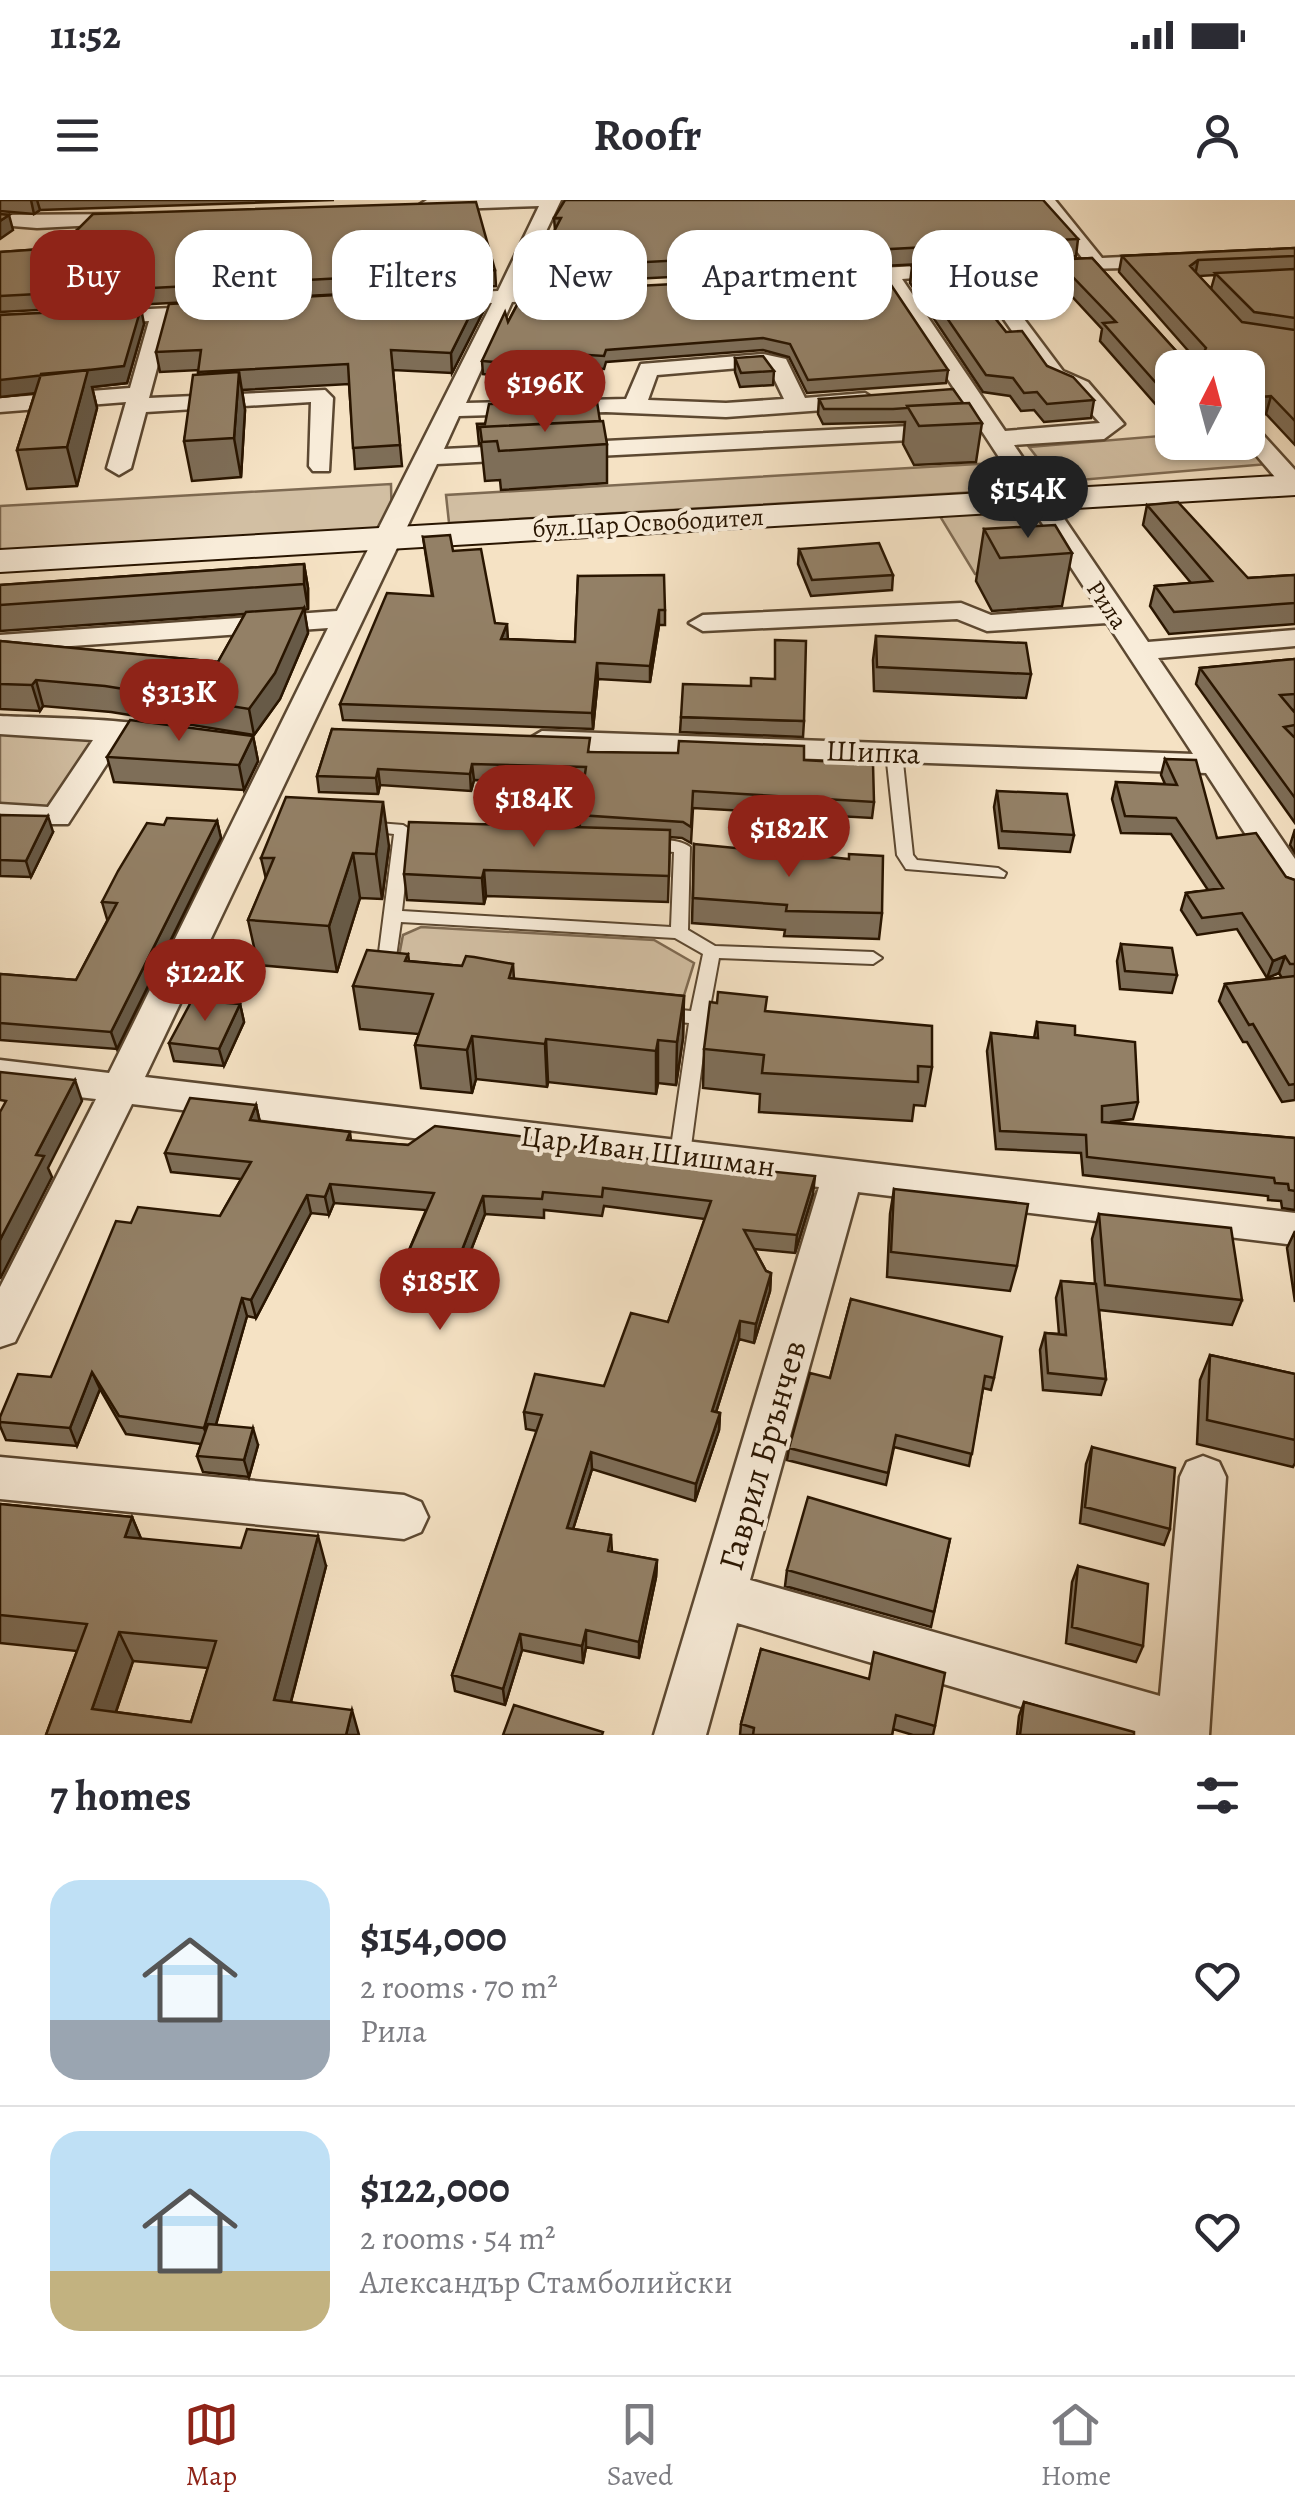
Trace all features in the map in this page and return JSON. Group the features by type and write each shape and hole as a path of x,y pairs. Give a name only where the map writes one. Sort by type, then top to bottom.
{"street":[{"path":"12,241 69,200"},
{"path":"0,1329 260,819 287,741 390,538 551,200 415,203"},
{"path":"1046,200 1103,272"},
{"path":"0,220 37,223 156,218"},
{"path":"1074,271 1103,272 1196,259"},
{"name":"Рила","path":"892,280 956,393 993,434 1295,884"},
{"path":"493,298 513,296"},
{"path":"0,322 175,314"},
{"path":"119,468 161,315"},
{"path":"427,457 1104,432 1113,424 1080,386 1055,376 1014,320"},
{"path":"634,406 648,369 763,360 778,364 798,404"},
{"path":"0,405 317,395 322,398 321,466"},
{"path":"450,410 634,406 726,410 891,398"},
{"path":"1265,451 1295,485"},
{"name":"бул.Цар Освободител","path":"0,561 1295,485"},
{"path":"703,623 960,611 987,623 1114,614"},
{"path":"0,642 346,619"},
{"path":"1138,651 1295,638"},
{"path":"0,725 115,729 190,739"},
{"path":"0,814 57,817 115,729"},
{"path":"246,746 330,732"},
{"name":"Шипка","path":"506,739 1214,764"},
{"name":"Цар Иван Шишман","path":"0,1074 1295,1229"},
{"name":"Гаврил Брънчев","path":"680,1735 843,1174"},
{"path":"721,1595 1184,1732 1203,1477"},
{"path":"0,1478 404,1518"}],"lane":[{"path":"894,753 904,854 912,865 998,873"},
{"path":"346,826 423,831"},
{"path":"404,830 386,968 420,976"},
{"path":"623,844 682,848 679,933"},
{"path":"393,916 679,933 712,952 873,958"},
{"path":"680,1154 712,952"},
{"path":"640,1012 699,1018"}],"shaded area":[{"path":"1155,436 1155,460 1264,460 1268,464 1056,482 1029,447"},
{"path":"995,463 1010,490 449,523 446,495"},
{"path":"391,484 392,528 0,551 0,506"},
{"path":"1022,496 1070,566 975,574 932,503"},
{"path":"0,731 105,734 57,809 0,806"},
{"path":"421,927 654,940 694,963 681,1005 418,969 399,956 403,935"}],"building":[{"path":"565,200 1043,200 1070,230 912,230 912,248 892,249 892,230 667,230 667,261 647,262 647,230 555,230 561,218 554,218"},
{"path":"476,202 484,230 332,230 332,279 312,280 312,230 175,230 175,287 155,288 155,230 77,230 93,214"},
{"path":"1295,248 1295,256 1198,260 1190,266 1242,322 1295,330 1295,421 1271,396 1265,397 1265,350 1205,350 1122,256"},
{"path":"30,250 30,294 0,296 0,252"},
{"path":"1092,258 1175,350 1155,350 1155,382 1103,323 1116,322 1074,278 1074,259"},
{"path":"1295,269 1295,318 1254,312 1215,273"},
{"path":"667,284 667,320 892,320 892,286 948,370 808,380 790,344 763,338 606,350 604,356 589,355 593,383 491,385 494,362 482,361 505,312 508,322 513,313 513,320 647,320 647,285"},
{"path":"332,295 332,320 468,320 451,353 391,350 400,445 353,448 348,364 198,372 201,350 156,352 169,304 175,304 175,320 312,320 312,296"},
{"path":"30,314 30,320 137,320 124,366 0,380 0,315"},
{"path":"948,320 996,320 1006,332 1022,331 1047,366 1073,377 1094,400 1047,404 1037,392 1024,393 1013,378 986,375"},
{"path":"763,356 774,371 741,373 735,358"},
{"path":"88,370 67,447 17,450 41,374"},
{"path":"239,372 234,438 184,441 193,375"},
{"path":"953,389 963,403 824,409 819,399"},
{"path":"597,402 600,421 478,429 477,424 485,424 489,404"},
{"path":"969,403 982,423 919,426 907,406"},
{"path":"603,421 607,444 499,451 497,441 482,442 480,427"},
{"path":"1178,502 1248,578 1295,575 1295,603 1174,612 1155,586 1212,581 1147,505"},
{"path":"1055,525 1072,553 1000,558 984,529"},
{"path":"450,535 453,551 481,549 495,623 507,624 501,639 575,642 578,576 664,575 665,610 659,610 650,666 597,663 592,713 340,704 387,593 433,596 423,537"},
{"path":"879,543 893,575 812,580 799,549"},
{"path":"304,564 304,584 0,605 0,585"},
{"path":"304,608 275,673 249,709 105,686 36,680 32,685 0,684 0,641 218,662 246,612"},
{"path":"876,636 1026,643 1031,674 877,667"},
{"path":"775,640 806,641 804,721 681,717 683,684 751,686 751,678 775,679"},
{"path":"1295,659 1295,694 1280,695 1295,713 1295,725 1284,727 1295,738 1295,798 1200,668"},
{"path":"130,720 253,736 239,765 107,757"},
{"path":"332,729 590,738 588,752 678,753 679,741 804,746 804,760 873,764 874,802 693,791 691,827 683,822 579,815 586,767 472,764 470,774 378,769 376,778 317,776"},
{"path":"1165,759 1196,760 1217,838 1256,833 1286,877 1295,880 1295,964 1290,964 1285,956 1273,961 1242,913 1202,918 1186,893 1223,888 1176,818 1125,816 1116,782 1177,785"},
{"path":"997,791 1067,794 1074,835 1002,831"},
{"path":"286,797 383,802 376,854 353,853 329,926 248,920 274,858 261,858"},
{"path":"0,815 48,816 26,861 0,860"},
{"path":"167,818 217,821 111,1032 0,1023 0,974 76,980 117,903 102,902 118,871 147,823 164,825"},
{"path":"409,822 670,830 669,876 484,870 482,878 404,874"},
{"path":"694,844 849,859 849,854 883,856 882,913 786,911 787,905 693,898"},
{"path":"1121,944 1172,948 1177,975 1125,971"},
{"path":"367,950 408,954 405,961 462,966 466,956 474,957 513,964 509,978 684,996 677,1042 658,1040 656,1051 546,1039 545,1044 472,1036 467,1050 415,1045 433,994 353,986"},
{"path":"1295,976 1295,1084 1289,1085 1225,984"},
{"path":"718,992 767,997 765,1011 932,1026 932,1067 918,1066 918,1082 762,1073 764,1055 704,1049 710,1002 717,1003"},
{"path":"192,1000 240,1004 219,1049 169,1043"},
{"path":"1037,1022 1075,1026 1075,1035 1135,1042 1138,1102 1102,1106 1102,1122 1295,1138 1295,1191 1289,1190 1288,1184 1275,1183 1274,1178 1087,1157 1086,1135 1000,1131 991,1033 1038,1038"},
{"path":"0,1072 75,1080 36,1155 44,1156 0,1240 0,1112 6,1101 0,1100"},
{"path":"190,1098 256,1105 250,1120 350,1132 347,1140 408,1145 435,1126 552,1140 552,1145 610,1150 609,1155 815,1176 797,1235 744,1230 766,1271 771,1273 756,1324 740,1321 712,1411 720,1413 696,1484 591,1452 567,1528 611,1535 608,1551 657,1560 639,1642 586,1630 582,1646 520,1634 503,1689 452,1675 542,1415 524,1412 535,1374 604,1386 631,1313 668,1322 711,1201 603,1188 602,1197 543,1192 542,1199 483,1196 448,1286 398,1276 434,1193 330,1184 325,1197 307,1195 251,1300 242,1298 204,1428 119,1416 92,1372 70,1428 0,1422 18,1374 51,1377 116,1221 131,1223 138,1207 220,1216 251,1162 165,1153"},
{"path":"894,1189 1028,1204 1017,1266 891,1252"},
{"path":"1099,1214 1231,1228 1242,1300 1105,1285"},
{"path":"1061,1281 1096,1284 1106,1379 1048,1373 1045,1333 1066,1335"},
{"path":"851,1299 1002,1337 994,1378 985,1376 972,1454 896,1435 888,1473 789,1448 810,1373 830,1378"},
{"path":"1210,1355 1295,1374 1295,1440 1207,1420"},
{"path":"208,1424 253,1428 244,1460 197,1456"},
{"path":"1092,1447 1175,1468 1170,1529 1085,1507"},
{"path":"808,1497 950,1539 934,1612 787,1570"},
{"path":"0,1504 132,1517 125,1537 241,1548 247,1529 318,1536 274,1700 352,1710 346,1735 46,1735 87,1624 0,1615","holes":["119,1632 216,1641 191,1722 92,1709"]},
{"path":"1078,1566 1148,1584 1143,1646 1072,1627"},
{"path":"761,1649 869,1679 874,1652 945,1673 935,1726 896,1715 892,1735 753,1735 754,1728 741,1724"},
{"path":"1024,1702 1134,1732 1134,1735 1020,1735"},
{"path":"514,1705 603,1732 503,1735"}]}
